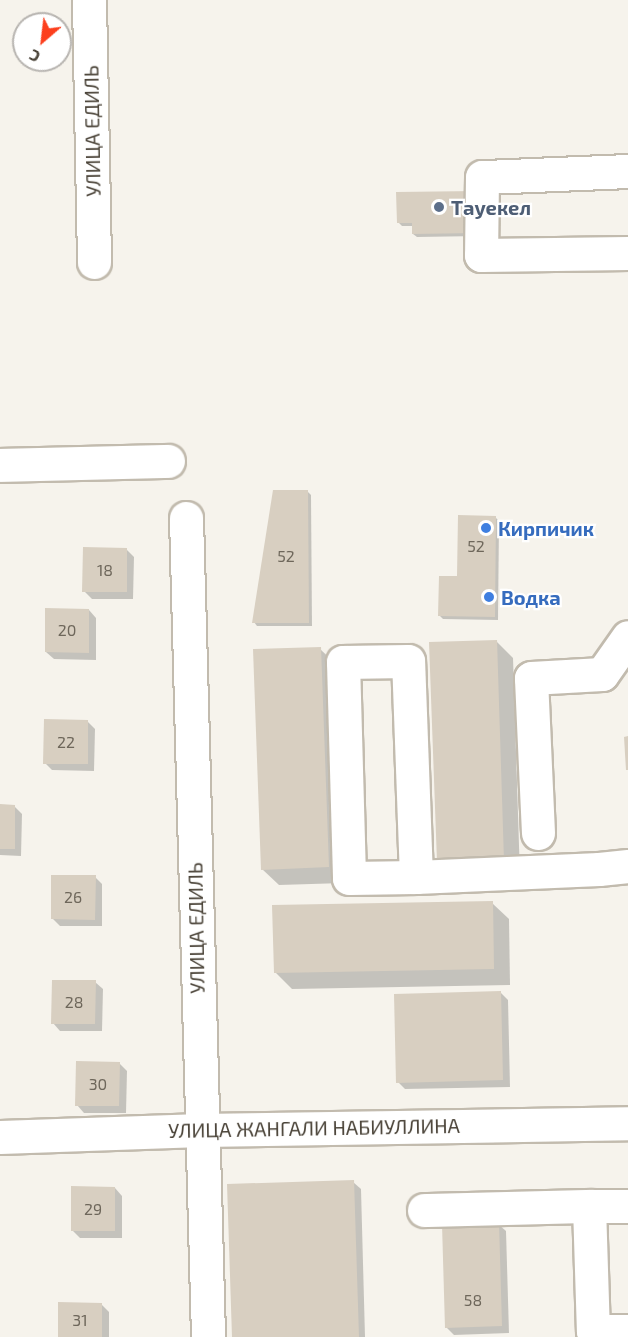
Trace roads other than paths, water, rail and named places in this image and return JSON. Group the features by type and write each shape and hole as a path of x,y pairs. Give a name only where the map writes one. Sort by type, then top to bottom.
{"street":[{"name":"УЛИЦА ЕДИЛЬ","path":"89,0 94,262"},
{"path":"628,171 482,177 481,255 628,253"},
{"path":"0,465 168,461"},
{"name":"УЛИЦА ЕДИЛЬ","path":"186,518 208,1337"},
{"path":"538,833 531,678 602,674 628,637"},
{"path":"416,877 408,661 343,662 349,878 416,877 628,866"},
{"name":"УЛИЦА ЖАНГАЛИ НАБИУЛЛИНА","path":"0,1137 201,1130 628,1123"},
{"path":"589,1206 593,1331 628,1331"},
{"path":"424,1210 628,1206"}],"place":[{"name":"Тауекел","path":"439,207"},
{"name":"Кирпичик","path":"486,528"},
{"name":"Водка","path":"489,597"}]}
